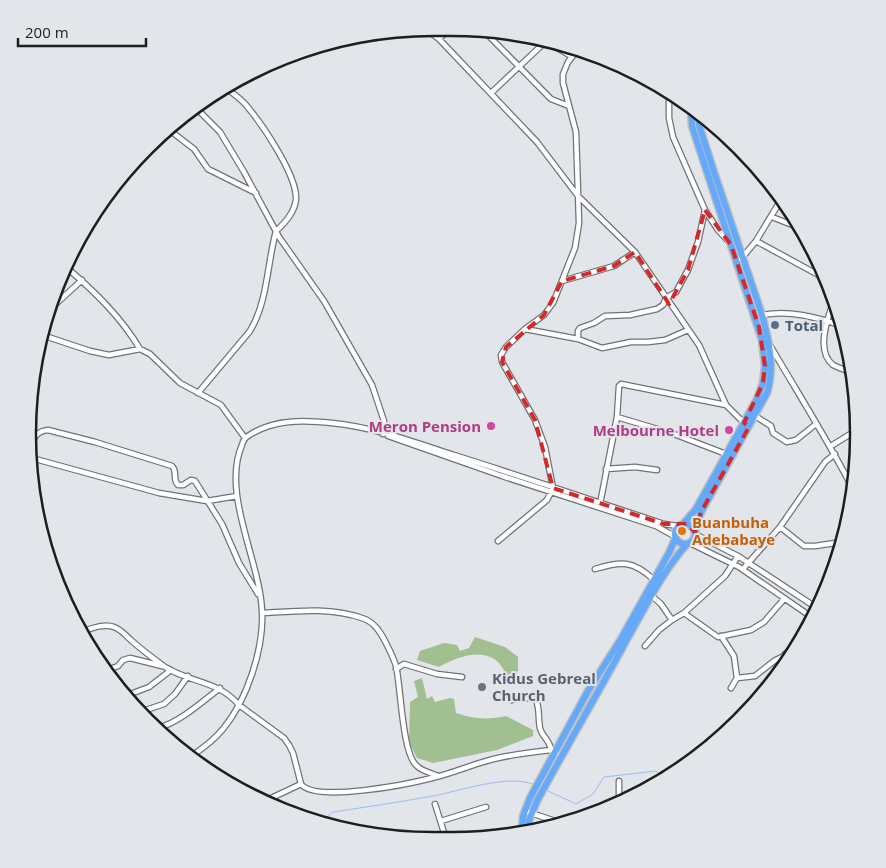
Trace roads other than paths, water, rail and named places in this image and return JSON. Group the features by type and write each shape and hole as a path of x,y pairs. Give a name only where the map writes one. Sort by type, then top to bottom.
{"highway":[{"path":"529,824 530,798 553,751 588,691 613,657 675,558 689,544 695,533 701,512 746,425 763,384 766,366 762,340 692,126 691,116"},
{"path":"624,640 681,525 696,509 726,454 746,425 755,416 770,384 769,344 762,315 699,122"},
{"path":"681,525 690,525 695,533"},
{"path":"675,537 680,544 689,544"},
{"path":"522,825 523,816 528,813 537,801 613,657"}],"street":[{"path":"435,36 537,142 578,196 621,236 635,252 699,345 726,405 746,425"},
{"path":"491,39 550,99 569,106"},
{"path":"491,93 540,47"},
{"path":"498,542 547,500 552,490 545,447 535,420 502,362 501,355 506,347 525,329 544,315 553,303 575,248 579,223 576,132 563,83 563,74 571,56 567,53"},
{"path":"198,394 256,322 276,231 285,223 296,202 296,190 284,162 266,132 245,104 232,92"},
{"path":"669,101 669,118 673,137 705,210 718,230 732,245"},
{"path":"200,112 220,132 276,231 324,301 372,385 384,421 385,434"},
{"path":"174,133 194,149 208,169 256,193"},
{"path":"738,264 756,241 778,206"},
{"path":"578,339 580,328 602,318 630,315 657,309 663,305 666,298 676,292 688,270 698,242 705,210"},
{"path":"772,217 789,224"},
{"path":"756,241 815,273"},
{"path":"562,281 614,266 635,252"},
{"path":"71,271 101,298 130,332 140,349 150,354 180,383 221,405 245,438"},
{"path":"60,299 82,280"},
{"path":"830,311 824,334 828,360 844,369"},
{"path":"762,315 787,312 834,322"},
{"path":"525,329 578,339 602,348 631,342 664,340 688,330"},
{"path":"49,337 90,351 109,355 140,349"},
{"path":"762,340 769,344 831,446 847,477"},
{"path":"599,505 617,417 618,389 621,384 726,405"},
{"path":"755,416 771,426 773,432 787,442 796,440 816,424"},
{"path":"617,417 674,434 726,454"},
{"path":"196,753 223,730 239,705 252,672 259,645 263,613 237,496 235,469 245,438 268,425 295,421 332,423 393,435 599,505 664,524 681,525"},
{"path":"36,435 42,430 48,430 95,442 172,466 175,471 174,478 176,483 180,486 193,480 222,524 239,563 260,598"},
{"path":"831,446 850,434"},
{"path":"743,569 780,527 825,462 835,454"},
{"path":"37,459 159,493 206,501 237,496"},
{"path":"606,469 635,467 657,470"},
{"path":"599,505 656,526 675,537"},
{"path":"780,527 804,546 834,543"},
{"path":"695,533 738,556 811,604"},
{"path":"689,544 705,549 743,569 784,599 807,613"},
{"path":"645,646 659,630 684,613 725,576 738,556"},
{"path":"595,568 616,562 628,564 646,572 654,580"},
{"path":"652,596 661,604 672,620"},
{"path":"684,613 714,635 721,636 751,630 764,622 784,599"},
{"path":"263,613 336,611 363,618 374,624 382,635 396,669 403,709 405,741 412,759 416,766 438,776"},
{"path":"88,630 102,626 112,626 168,668"},
{"path":"721,636 734,656 737,678 731,688"},
{"path":"737,678 755,676 782,656"},
{"path":"112,668 118,666 123,660 130,658 168,668 220,688 239,705 284,738 290,745 301,784 310,791 344,793 438,776 498,758 553,751 562,756"},
{"path":"396,669 404,664 437,674 462,677"},
{"path":"133,693 149,687 168,668"},
{"path":"148,709 164,704 175,694 188,676"},
{"path":"165,726 194,709 220,688"},
{"path":"512,700 519,696 536,700 540,729 549,740 553,751"},
{"path":"619,781 619,795"},
{"path":"274,798 301,784"},
{"path":"435,804 444,832"},
{"path":"441,821 486,807"},
{"path":"528,813 549,819"}],"waterway":[{"path":"546,790 576,804 593,794 604,777 656,771 659,773"},
{"path":"328,817 333,812 433,796 485,784 512,781 535,785"}],"place":[{"name":"Total","path":"775,325"},
{"name":"Meron Pension","path":"491,426"},
{"name":"Melbourne Hotel","path":"729,430"},
{"name":"Buanbuha Adebabaye","path":"682,531"},
{"name":"Kidus Gebreal Church","path":"482,687"}]}
